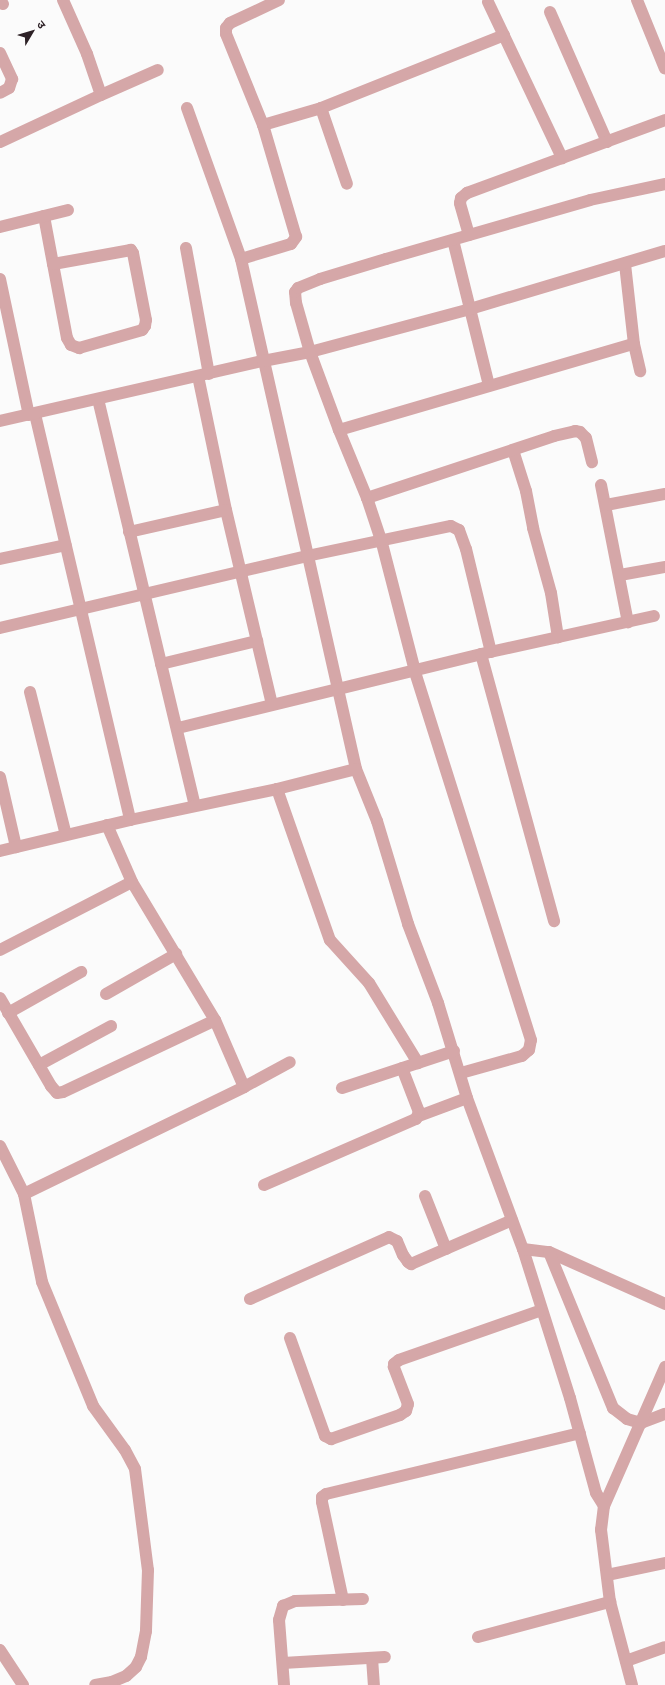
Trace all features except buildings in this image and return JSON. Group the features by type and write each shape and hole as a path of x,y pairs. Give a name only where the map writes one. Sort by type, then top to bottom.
{"street":[{"path":"63,0 87,54 101,94"},
{"path":"241,260 290,244 296,237 263,126 228,39 226,28 230,23 258,4 279,0"},
{"path":"638,0 665,69"},
{"path":"488,2 562,158"},
{"path":"550,12 607,142"},
{"path":"263,126 321,108 504,35"},
{"path":"0,53 12,79 9,88 0,94"},
{"path":"0,142 101,94 158,70"},
{"path":"187,108 241,260 356,769 377,821 408,924 438,1002 467,1098 523,1249 580,1433 596,1493 604,1506"},
{"path":"321,108 348,184"},
{"path":"470,235 460,202 461,198 468,193 665,120"},
{"path":"461,1074 522,1056 529,1050 531,1040 415,671 381,540 367,498 339,430 310,352 296,303 295,292 298,288 320,279 452,240 590,200 665,184"},
{"path":"0,227 68,210"},
{"path":"44,216 53,264 67,338 72,345 79,348 142,330 145,326 146,320 134,254 131,250 53,264"},
{"path":"452,240 489,386"},
{"path":"186,248 204,375 226,510 242,571 272,704"},
{"path":"0,422 263,361 310,352 470,309 665,251"},
{"path":"625,264 634,344 640,371"},
{"path":"0,279 32,414 66,545 130,820"},
{"path":"339,430 634,344"},
{"path":"98,399 129,532 178,728 195,805"},
{"path":"367,498 554,436 575,431 580,432 586,438 592,462"},
{"path":"513,450 526,491 533,528 551,593 558,637"},
{"path":"601,485 620,575 628,622"},
{"path":"606,505 665,494"},
{"path":"129,532 226,510"},
{"path":"0,628 307,556 454,526 459,530 466,549 486,653 554,921"},
{"path":"0,559 66,545"},
{"path":"620,575 665,567"},
{"path":"178,728 486,653 654,616"},
{"path":"162,664 257,642"},
{"path":"30,692 66,835"},
{"path":"0,851 195,805 277,789 356,769"},
{"path":"0,777 16,847"},
{"path":"277,789 330,940 370,983 418,1063"},
{"path":"107,825 132,882 215,1020 244,1087"},
{"path":"0,950 132,882"},
{"path":"106,994 176,954"},
{"path":"8,1013 81,972"},
{"path":"0,1000 57,1093 63,1092 215,1020"},
{"path":"39,1065 111,1026"},
{"path":"342,1088 454,1051"},
{"path":"24,1194 244,1087 290,1062"},
{"path":"402,1068 419,1116"},
{"path":"264,1186 416,1119 419,1116 467,1098"},
{"path":"0,1146 24,1194 42,1282 93,1406 125,1450 134,1469 148,1570 146,1631 141,1657 136,1668 126,1676 112,1682 95,1685"},
{"path":"425,1196 446,1249"},
{"path":"250,1299 389,1237 397,1241 402,1255 409,1263 446,1249 512,1220"},
{"path":"523,1249 549,1252 665,1304"},
{"path":"549,1252 613,1408 627,1419 640,1423 665,1414"},
{"path":"290,1338 325,1436 331,1439 400,1415 406,1411 408,1404 394,1367 394,1364 399,1360 542,1310"},
{"path":"632,1685 610,1602 601,1530 604,1506 664,1369"},
{"path":"343,1600 322,1502 322,1497 326,1494 580,1433"},
{"path":"607,1575 665,1563"},
{"path":"284,1685 279,1620 283,1606 295,1601 363,1599"},
{"path":"478,1637 610,1602"},
{"path":"626,1661 665,1647"},
{"path":"0,1650 23,1685"},
{"path":"283,1663 385,1657"},
{"path":"372,1658 374,1685"}]}
